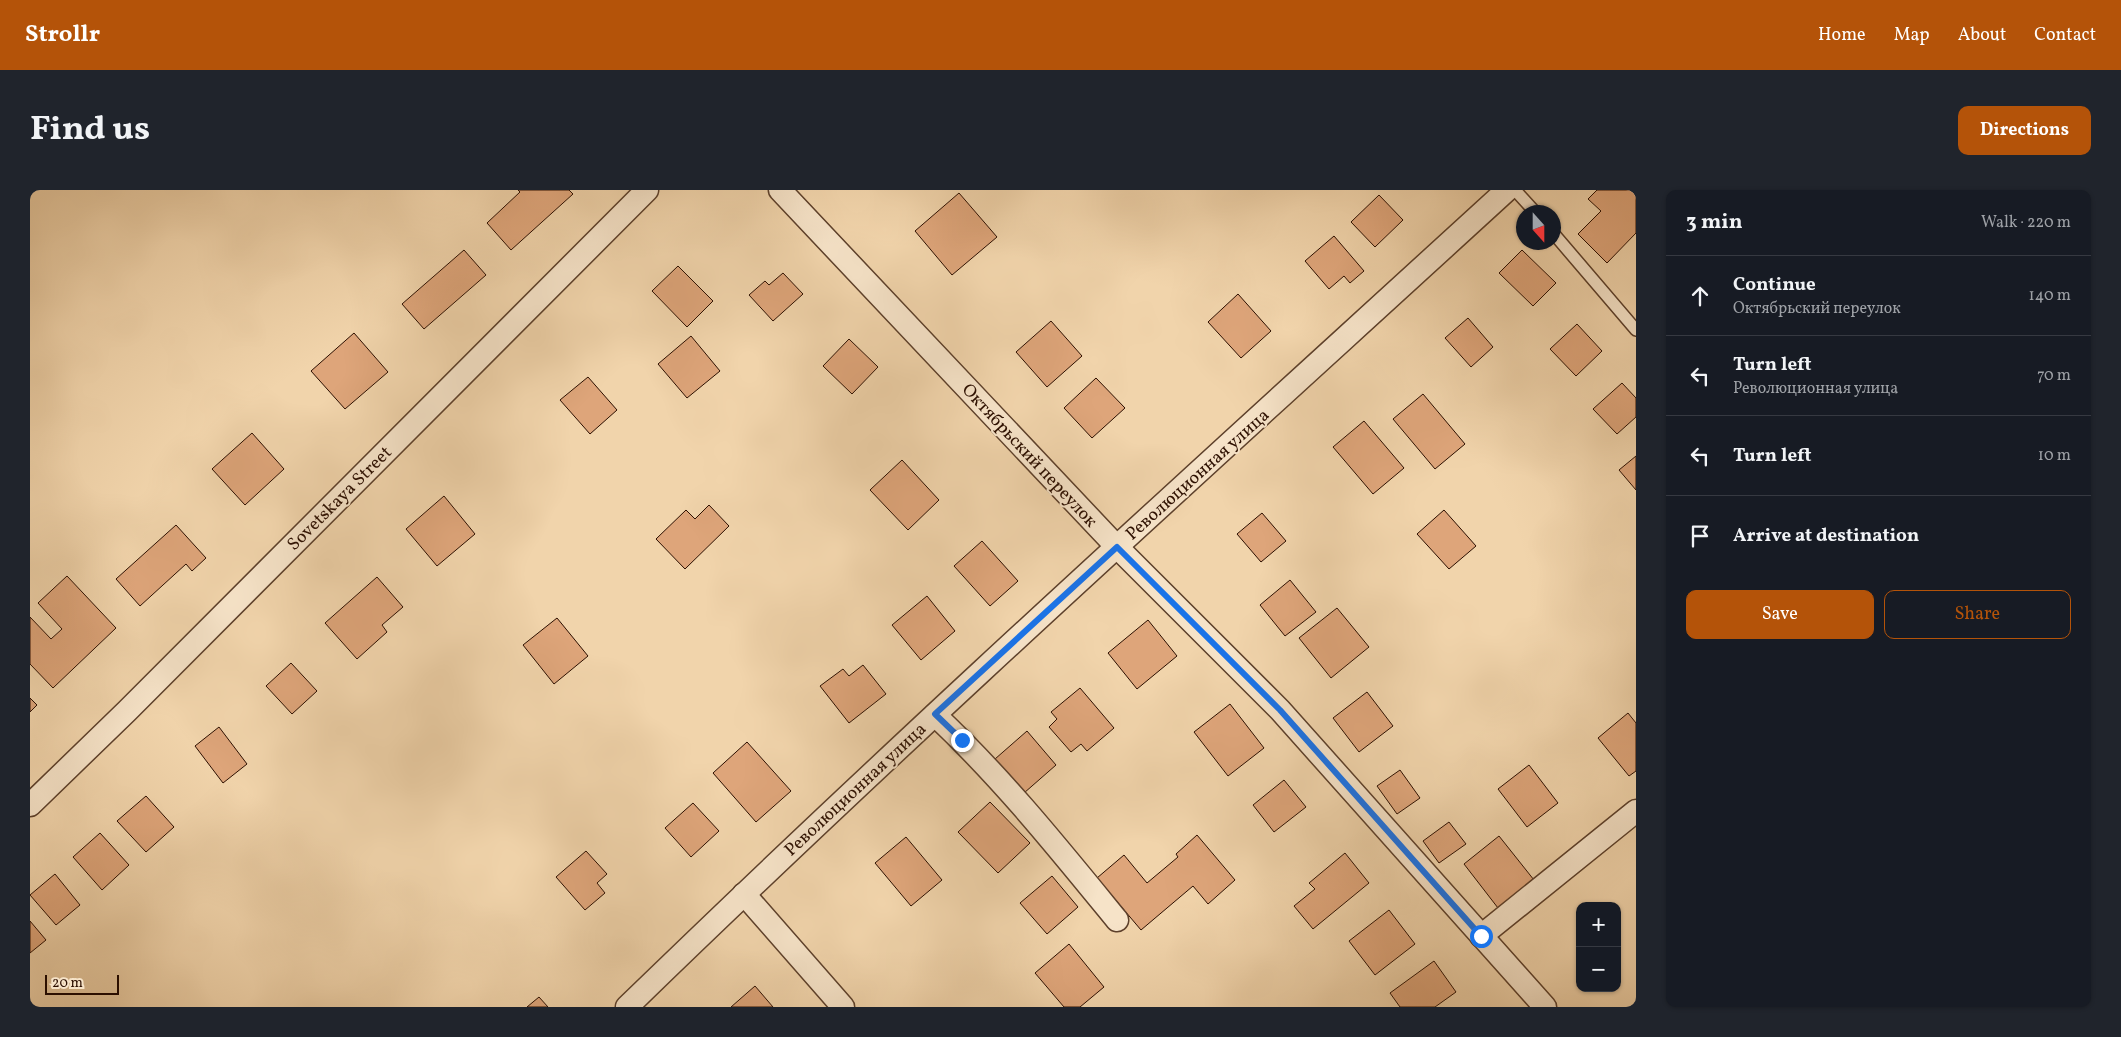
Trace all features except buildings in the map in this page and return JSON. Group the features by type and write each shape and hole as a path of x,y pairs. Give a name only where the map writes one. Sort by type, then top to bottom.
{"street":[{"name":"Sovetskaya Street","path":"30,805 127,711 647,190"},
{"name":"Октябрьский переулок","path":"780,190 1117,547 1280,710 1545,1007"},
{"name":"Революционная улица","path":"628,1007 744,894 935,714 1507,190"},
{"path":"935,714 962,740 1027,810 1117,920"},
{"path":"1481,936 1636,811"},
{"path":"744,894 843,1007"}],"lane":[{"path":"1515,190 1529,205"},
{"path":"1561,242 1636,330"}],"route":[{"path":"962,740 935,714 1117,547 1280,710 1481,936"}]}
